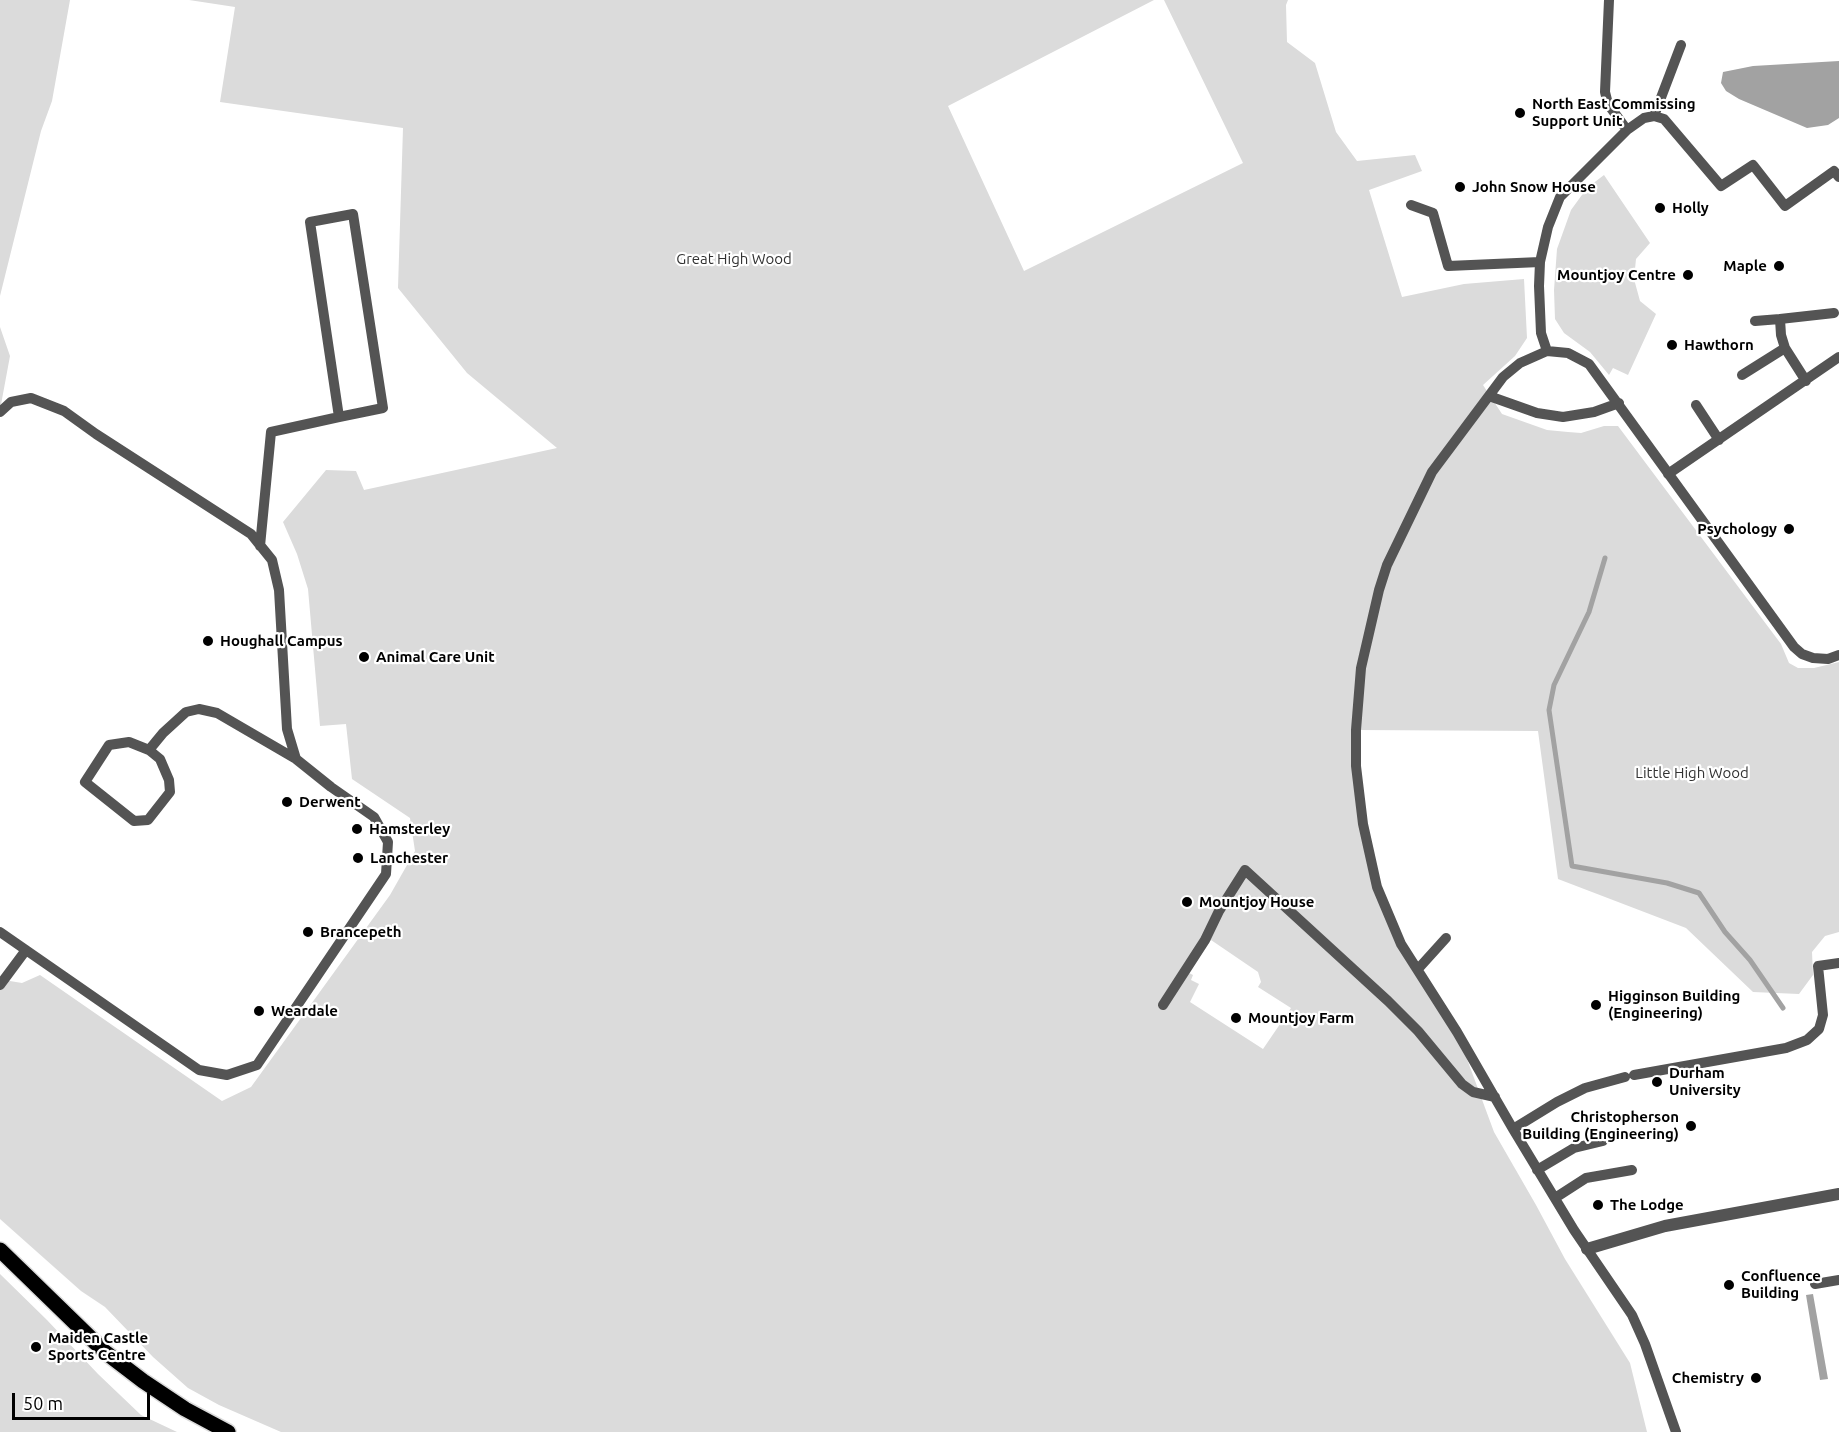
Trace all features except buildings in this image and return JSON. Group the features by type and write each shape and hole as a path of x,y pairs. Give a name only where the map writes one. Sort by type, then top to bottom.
{"main road":[{"path":"0,1250 105,1352 143,1382 185,1409 228,1432"}],"street":[{"path":"1587,1249 1665,1226 1839,1194"}],"lane":[{"path":"1609,0 1605,92 1608,104 1627,130"},
{"path":"1654,116 1681,45"},
{"path":"1547,351 1541,333 1540,262 1548,227 1560,197 1594,161 1627,130 1644,118 1654,116 1664,119 1721,186 1753,165 1785,206 1834,171 1839,177"},
{"path":"1411,205 1433,213 1448,266 1540,262"},
{"path":"260,546 272,432 383,408 352,214 310,222 339,417"},
{"path":"1755,321 1834,313"},
{"path":"1780,319 1785,348 1806,381"},
{"path":"1742,375 1785,348"},
{"path":"1676,1432 1645,1344 1632,1316 1555,1198 1458,1032 1401,944 1377,887 1363,824 1356,766 1356,730 1361,668 1378,591 1387,565 1432,472 1503,377 1520,363 1547,351 1568,353 1589,364 1794,647 1802,654 1813,658 1828,659 1839,655"},
{"path":"1668,474 1839,357"},
{"path":"1490,396 1537,413 1563,417 1594,412 1619,403"},
{"path":"0,412 11,402 31,398 64,411 251,534 272,560 279,590 287,729 296,759"},
{"path":"1696,405 1719,440"},
{"path":"0,932 199,1070 227,1075 256,1065 387,874 388,842 374,817 296,759 217,713 199,709 186,712 163,733 149,750"},
{"path":"129,742 149,750 159,759 168,780 170,792 148,820 134,820 86,782 109,745 129,742"},
{"path":"1163,1005 1205,940 1219,911 1245,870 1388,1001 1418,1031 1462,1084 1473,1092 1495,1097"},
{"path":"1418,969 1446,938"},
{"path":"0,985 26,950"},
{"path":"1513,1129 1585,1088 1629,1076 1786,1048 1807,1040 1819,1029 1823,1015 1818,966 1839,963"},
{"path":"1538,1170 1574,1148 1603,1141"},
{"path":"1555,1198 1586,1178 1632,1170"},
{"path":"1815,1284 1839,1280"}],"green space":[{"path":"0,0 70,0 52,101 41,131 0,296"},
{"path":"189,0 1154,0 948,106 1024,271 1243,163 1164,0 1288,0 1286,5 1287,42 1315,63 1336,132 1357,161 1415,155 1422,171 1369,190 1402,297 1464,284 1524,279 1527,338 1515,356 1483,385 1502,414 1547,430 1581,433 1604,426 1618,426 1781,644 1789,663 1798,668 1814,668 1839,662 1839,932 1825,936 1812,952 1813,975 1799,994 1753,992 1686,928 1558,879 1538,731 1356,730 1371,862 1401,944 1457,1032 1494,1132 1565,1259 1630,1363 1647,1432 281,1432 219,1405 188,1388 153,1357 105,1307 81,1291 0,1219 0,977 4,980 22,983 40,975 222,1101 251,1087 390,895 415,851 410,818 352,779 346,724 320,726 308,589 297,554 283,522 326,470 356,471 364,490 557,448 467,373 398,288 403,128 220,102 235,7","holes":["1211,940 1258,972 1261,982 1258,987 1291,1008 1263,1049 1190,1002 1199,984 1191,980 1193,975 1189,973"]},
{"path":"1604,175 1650,243 1636,259 1634,279 1640,301 1656,314 1628,375 1613,368 1609,375 1590,352 1564,333 1555,319 1554,290 1557,249 1571,210 1587,188"},
{"path":"0,327 10,356 0,410"},
{"name":"Maiden Castle Sports Centre","path":"0,1274 141,1415 177,1432 0,1432"}],"shaded area":[{"path":"1839,61 1839,118 1828,125 1807,128 1739,99 1726,91 1721,83 1723,72 1753,66"},
{"path":"1813,1294 1828,1379 1820,1380 1806,1295"}],"waterway":[{"path":"1605,558 1589,612 1554,685 1549,710 1572,866 1667,883 1699,893 1725,932 1750,960 1783,1008"}],"place":[{"name":"North East Commissing Support Unit","path":"1520,113"},
{"name":"John Snow House","path":"1460,187"},
{"name":"Holly","path":"1660,208"},
{"name":"Maple","path":"1779,266"},
{"name":"Mountjoy Centre","path":"1688,275"},
{"name":"Hawthorn","path":"1672,345"},
{"name":"Psychology","path":"1789,529"},
{"name":"Houghall Campus","path":"208,641"},
{"name":"Animal Care Unit","path":"364,657"},
{"name":"Derwent","path":"287,802"},
{"name":"Hamsterley","path":"357,829"},
{"name":"Lanchester","path":"358,858"},
{"name":"Mountjoy House","path":"1187,902"},
{"name":"Brancepeth","path":"308,932"},
{"name":"Higginson Building (Engineering)","path":"1596,1005"},
{"name":"Weardale","path":"259,1011"},
{"name":"Mountjoy Farm","path":"1236,1018"},
{"name":"Durham University","path":"1657,1082"},
{"name":"Christopherson Building (Engineering)","path":"1691,1126"},
{"name":"The Lodge","path":"1598,1205"},
{"name":"Confluence Building","path":"1729,1285"},
{"name":"Maiden Castle Sports Centre","path":"36,1347"},
{"name":"Chemistry","path":"1756,1378"}],"park label":[{"name":"Great High Wood","path":"734,259"},
{"name":"Little High Wood","path":"1692,773"}]}
